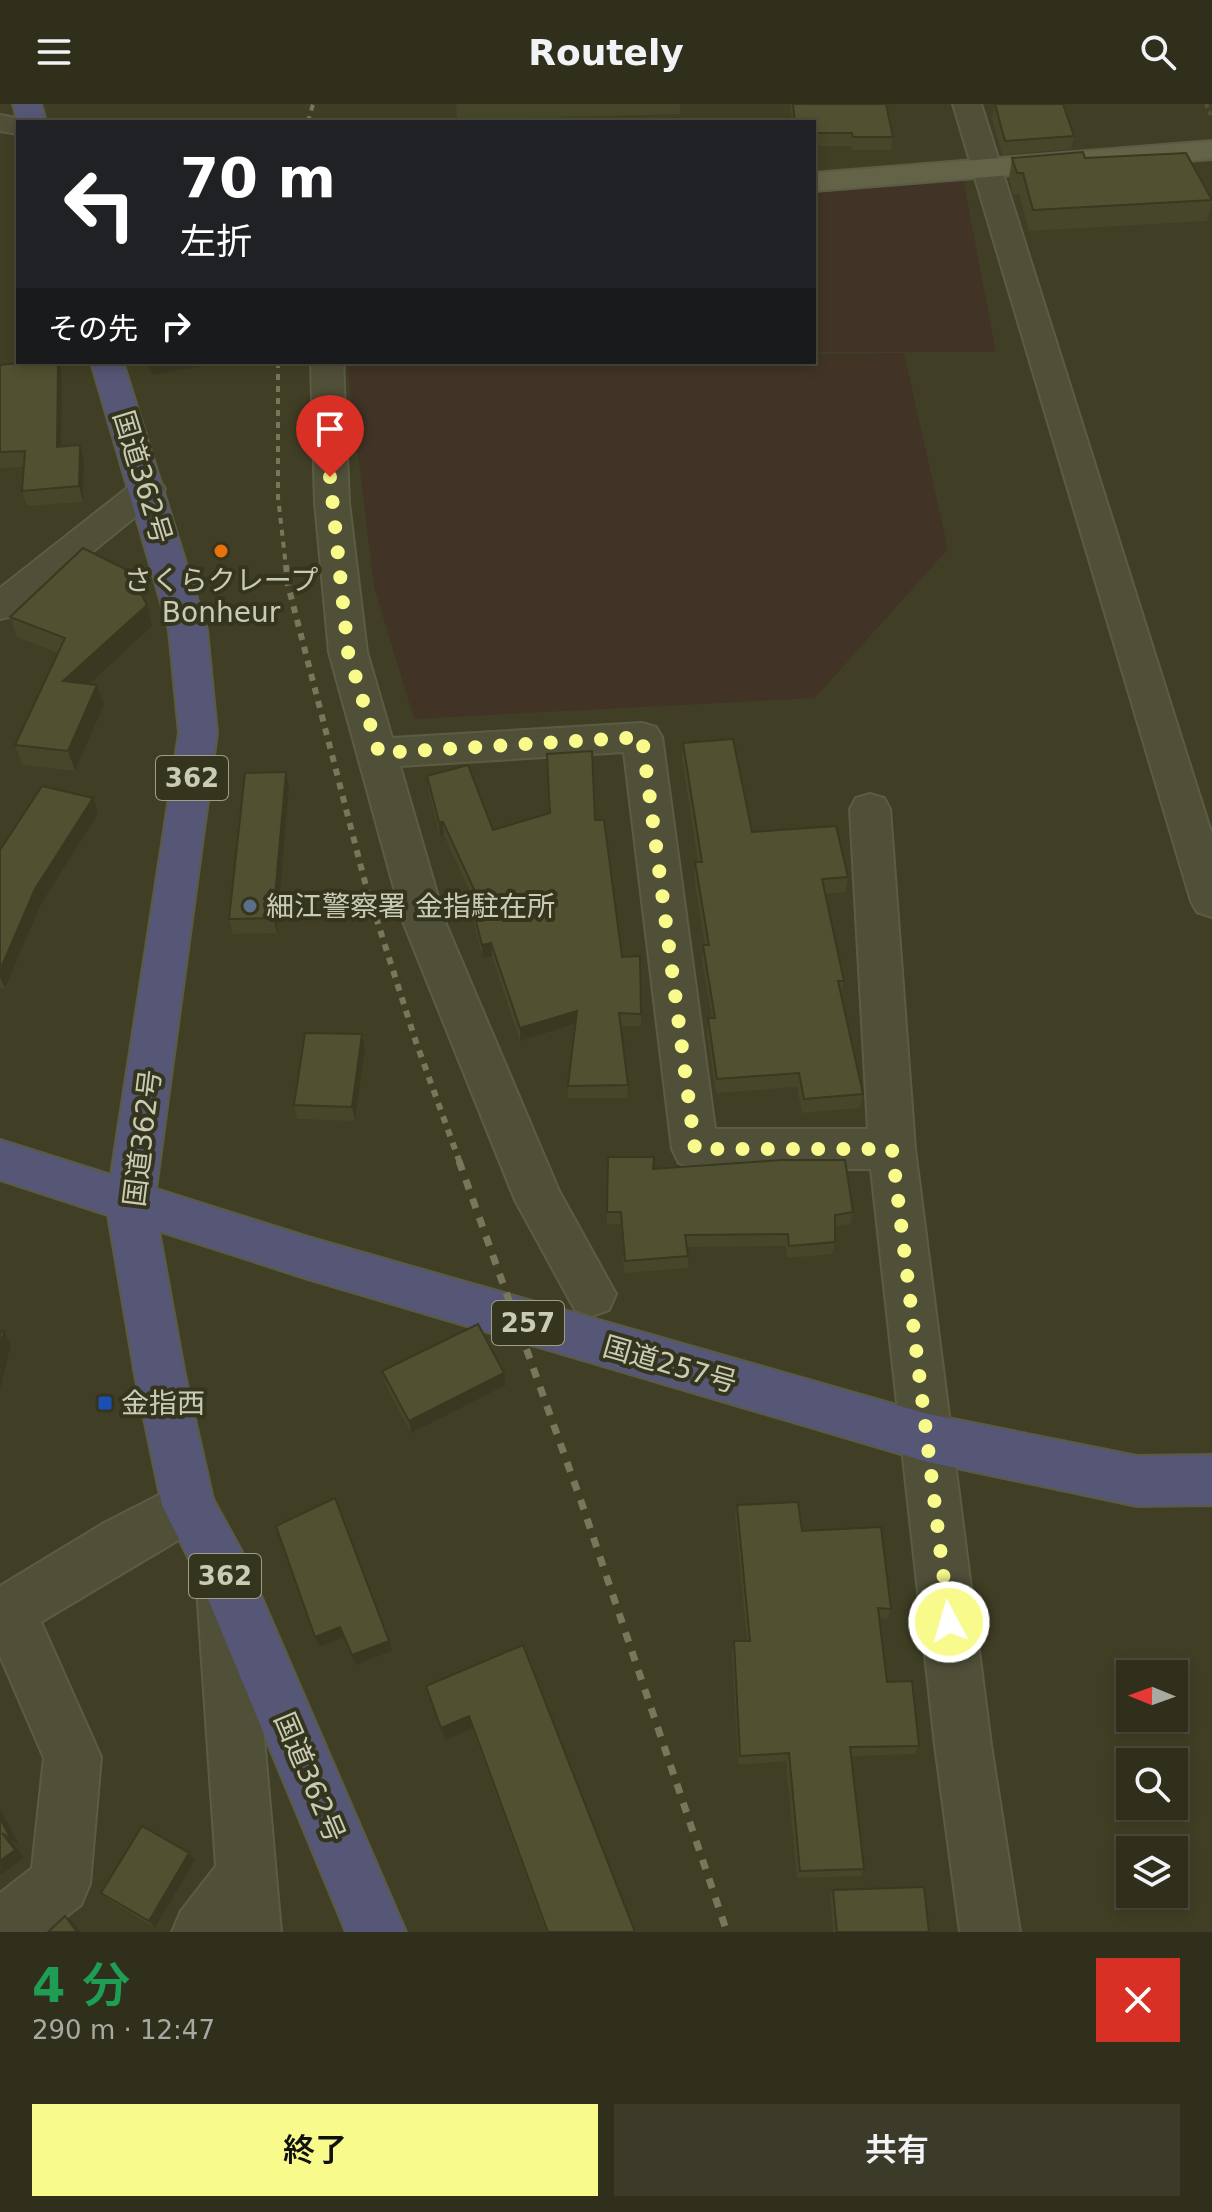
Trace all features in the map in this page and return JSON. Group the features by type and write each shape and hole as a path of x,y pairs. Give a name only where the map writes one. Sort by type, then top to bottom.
{"highway":[{"name":"国道362号","path":"108,364 148,489 188,630 198,733 130,1203 160,1375 188,1505 223,1571 376,1932"},
{"name":"国道257号","path":"0,1160 130,1203 572,1337 928,1438 1137,1481 1212,1480"}],"street":[{"path":"967,104 1212,901"},
{"path":"816,182 1212,150"},
{"path":"327,364 332,503 348,652 425,924 539,1200 592,1294"},
{"path":"0,607 148,489"},
{"path":"379,753 642,737 695,1149 892,1149"},
{"path":"870,809 892,1149 963,1745 990,1932"},
{"path":"0,1930 60,1884 73,1757 4,1615 123,1541 188,1505"},
{"path":"223,1571 251,1932"},
{"path":"202,1932 247,1875"}],"path":[{"path":"1206,104 1212,118"}],"shaded area":[{"path":"963,178 996,352 816,352 816,193"},
{"path":"904,353 948,549 815,698 414,719 374,587 347,364 816,364 816,354"}],"building":[{"path":"793,104 886,104 893,137 816,133 816,120 795,120"},
{"path":"995,104 1063,104 1074,136 1005,141"},
{"path":"1083,152 1085,158 1186,153 1212,200 1033,210 1023,173 1017,173 1012,158"},
{"path":"58,364 57,447 80,445 79,486 22,491 25,451 0,452 0,365"},
{"path":"83,548 129,571 147,605 63,681 97,685 68,751 15,745 65,638 10,617"},
{"path":"733,739 752,832 836,826 848,877 822,879 844,981 838,981 863,1094 804,1099 799,1073 717,1079 708,1018 715,1018 703,945 709,945 695,862 702,862 683,743"},
{"path":"592,751 595,820 604,820 622,957 640,956 641,1014 619,1013 628,1085 568,1086 577,1011 520,1028 491,943 482,945 471,902 479,900 443,822 439,822 427,776 468,765 493,830 550,813 547,754"},
{"path":"286,772 273,918 229,919 245,773"},
{"path":"42,786 93,798 35,889 0,970 0,850"},
{"path":"305,1033 362,1034 352,1107 294,1105"},
{"path":"608,1157 654,1157 653,1169 782,1160 845,1160 853,1212 835,1215 835,1242 789,1246 788,1234 685,1235 688,1256 625,1261 621,1212 607,1212"},
{"path":"478,1324 504,1373 409,1421 382,1371"},
{"path":"335,1498 389,1641 352,1655 340,1627 315,1637 276,1526"},
{"path":"798,1502 802,1531 881,1527 891,1609 878,1608 887,1682 912,1681 919,1746 850,1747 864,1869 800,1871 789,1753 740,1756 734,1641 750,1641 737,1505"},
{"path":"523,1645 635,1932 548,1932 469,1716 441,1728 426,1686"},
{"path":"0,1818 11,1839 2,1833 15,1850 0,1861"},
{"path":"142,1826 189,1853 149,1921 101,1893"},
{"path":"924,1887 929,1932 837,1932 833,1890"},
{"path":"65,1916 77,1932 48,1932"}],"railway":[{"path":"309,120 313,104"},
{"path":"278,364 278,497 286,567"},
{"path":"286,565 288,585 366,886 416,1042 460,1163"},
{"path":"459,1161 582,1504 727,1932"}],"place":[{"name":"さくらクレープ Bonheur","path":"221,551"},
{"name":"細江警察署 金指駐在所","path":"250,906"},
{"name":"金指西","path":"105,1403"}],"route":[{"path":"330,477 348,652 379,753 642,737 695,1149 892,1149 949,1622"}]}
